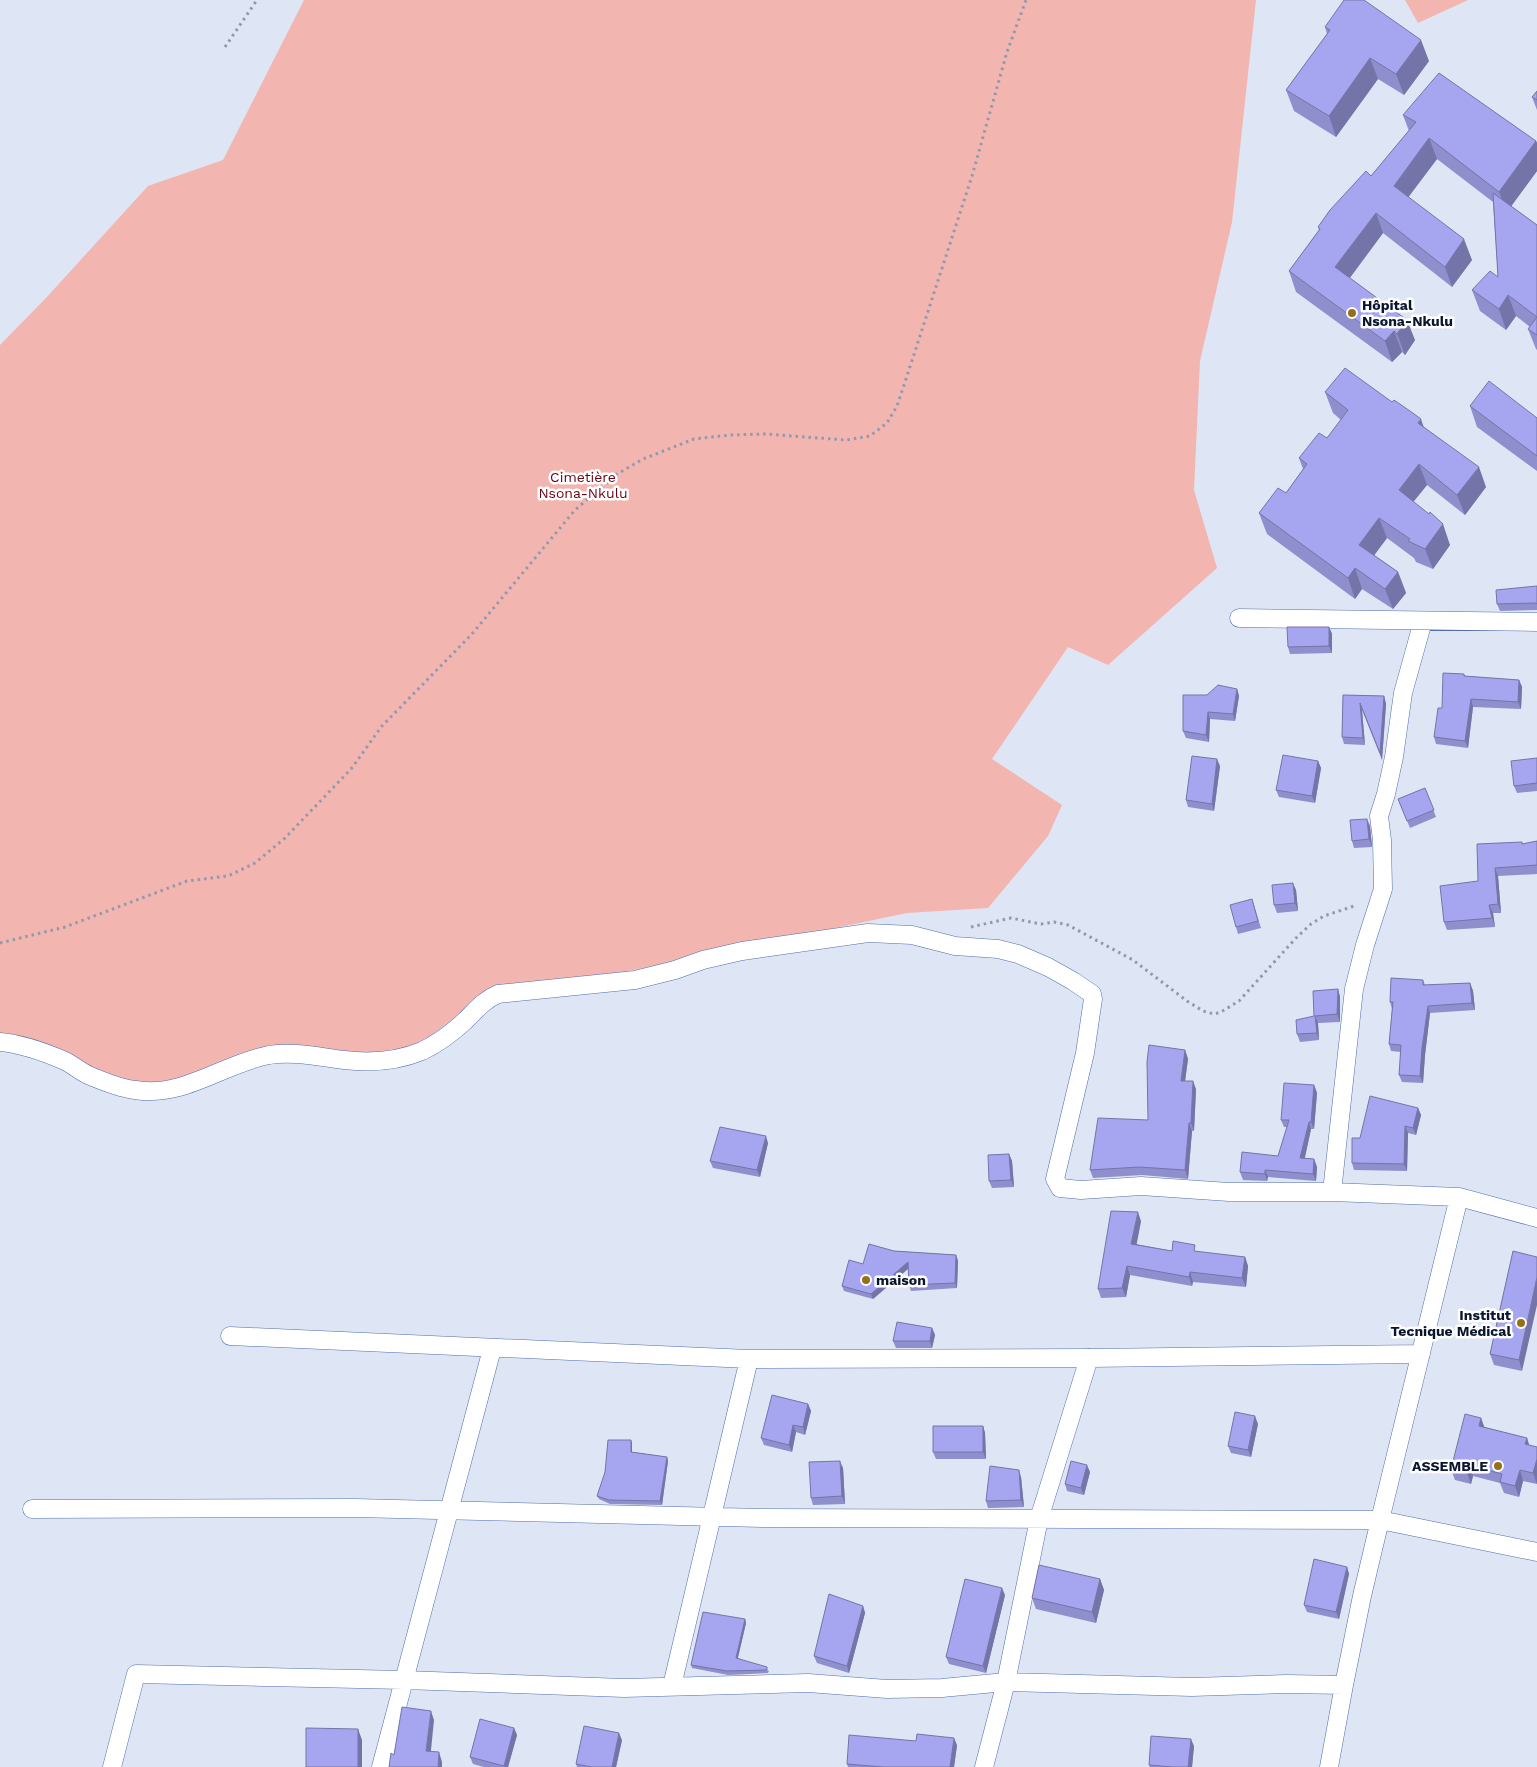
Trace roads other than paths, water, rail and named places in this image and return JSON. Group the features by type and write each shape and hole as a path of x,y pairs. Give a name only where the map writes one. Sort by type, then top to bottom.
{"street":[{"path":"1239,618 1537,622"},
{"path":"1332,1192 1354,989 1364,945 1383,888 1382,840 1378,816 1386,794 1394,757 1403,693 1423,621"},
{"path":"0,1042 16,1043 43,1052 110,1083 133,1090 156,1092 171,1090 207,1078 249,1060 270,1055 290,1054 367,1062 392,1059 422,1051 465,1021 487,999 498,994 635,980 675,970 703,960 742,951 823,938 868,932 912,935 956,946 998,949 1018,954 1048,967 1092,994 1093,999 1085,1052 1055,1179 1060,1188 1081,1190 1141,1186 1229,1192 1332,1192 1460,1197 1537,1218"},
{"path":"1329,1767 1362,1596 1460,1197"},
{"path":"230,1336 749,1359 1088,1358 1421,1354"},
{"path":"381,1767 492,1349"},
{"path":"984,1767 1006,1682 1039,1519 1088,1358"},
{"path":"672,1686 749,1359"},
{"path":"32,1508 354,1508 712,1517 1380,1520 1537,1552"},
{"path":"112,1767 136,1674 404,1680 624,1688 808,1683 887,1689 924,1689 1006,1682 1192,1687 1286,1684 1344,1685"}],"place":[{"name":"Hôpital Nsona-Nkulu","path":"1352,313"},
{"name":"maison","path":"866,1280"},
{"name":"Institut Tecnique Médical","path":"1521,1323"},
{"name":"ASSEMBLE","path":"1498,1466"}],"park label":[{"name":"Cimetière Nsona-Nkulu","path":"583,486"}]}
